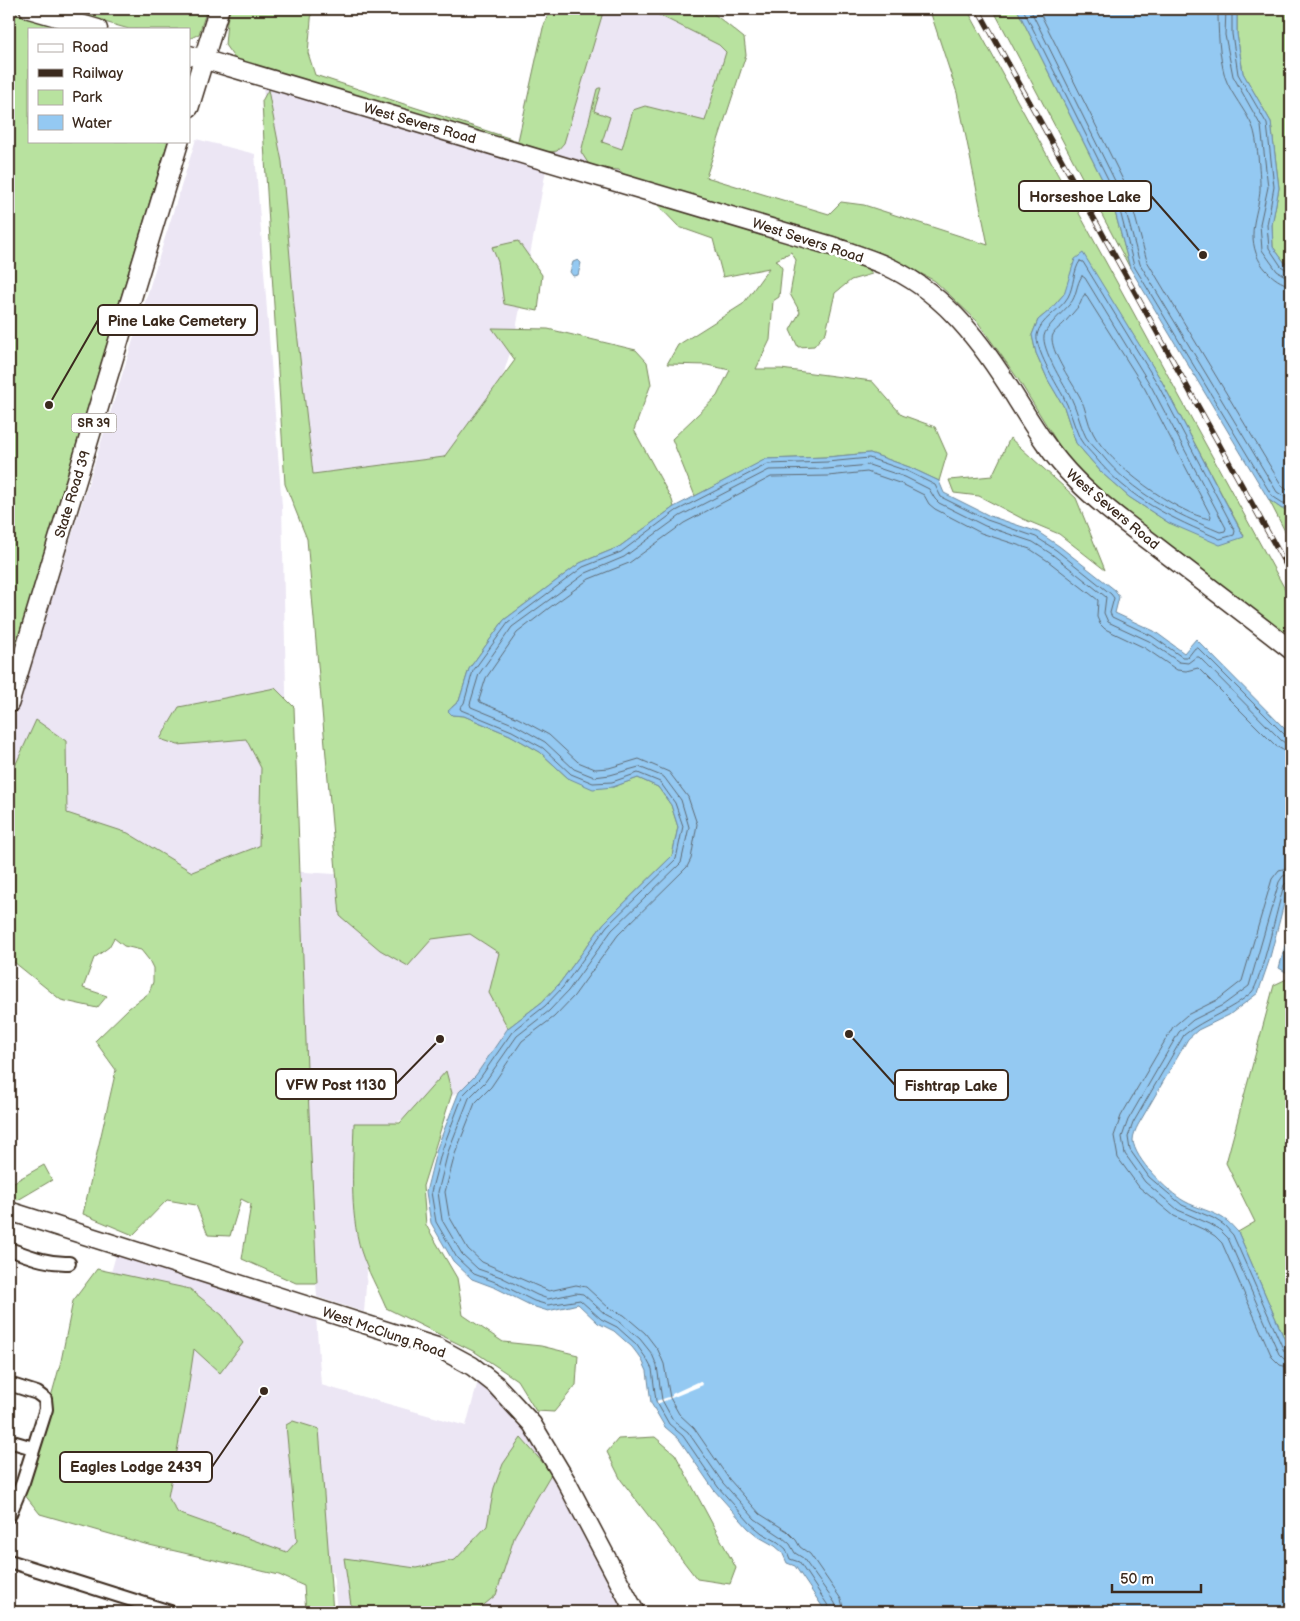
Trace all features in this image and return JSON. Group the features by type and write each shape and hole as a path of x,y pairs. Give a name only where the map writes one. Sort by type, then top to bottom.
{"main road":[{"path":"190,100 196,57 220,9"},
{"name":"State Road 39","path":"9,703 179,142"}],"street":[{"path":"29,9 95,28"},
{"name":"West Severs Road","path":"196,57 835,247 885,265 906,276 930,292 957,316 973,334 1039,435 1060,464 1076,481 1118,517 1291,650"},
{"name":"West McClung Road","path":"9,1211 436,1347 472,1366 495,1384 532,1424 570,1489 635,1612"},
{"path":"9,1249 47,1262 69,1263"},
{"path":"9,1384 37,1393 45,1399 46,1410 23,1482 9,1516"},
{"path":"9,1441 33,1448"},
{"path":"9,1561 170,1612"}],"shaded area":[{"path":"550,9 708,9 744,38 746,55 706,177 697,197 516,145 543,28"},
{"path":"263,87 546,170 514,340 479,452 302,477"},
{"path":"196,139 255,154 282,506 289,826 206,879 9,786 9,736"},
{"path":"290,871 466,883 542,1002 508,1028 476,1075 459,1092 360,1140 367,1273 364,1312 317,1297"},
{"path":"116,1255 316,1317 321,1385 466,1426 478,1381 499,1398 528,1431 623,1612 337,1612 333,1571 307,1570 50,1486"}],"green space":[{"path":"59,9 207,9 199,34 190,38 190,28 126,28"},
{"path":"230,9 312,9 308,53 315,75 518,141 543,28 550,9 604,9 564,143 557,151 542,153 253,67 235,59 225,45"},
{"path":"647,9 708,9 744,38 746,55 706,177 829,214 841,202 864,205 988,245 957,93 931,14 926,9 967,9 1291,600 1291,641 1122,509 1073,468 1018,379 977,321 935,281 884,254 834,236 627,177 619,170 596,168 588,163 581,152 597,89 601,88 594,111 610,117 602,142 622,149 633,110 645,106 705,121 726,52 719,45","holes":["1083,254 1161,380 1244,536 1169,523 1129,497 1102,473 1076,443 1064,407 1048,380 1036,353 1032,335 1038,320 1064,294"]},
{"path":"993,9 1017,9 1111,197 1130,268"},
{"path":"1237,9 1291,9 1291,267 1285,263 1273,247 1272,225 1279,188 1271,122 1243,73 1237,34"},
{"path":"9,12 63,28 28,28 28,142 168,142 9,669"},
{"path":"268,90 282,162 294,305 313,474 444,457 515,360 492,328 548,329 636,350 647,362 651,384 634,430 674,507 619,547 580,563 504,620 469,669 459,701 452,707 452,715 464,716 510,735 540,752 568,778 613,787 638,778 658,787 671,805 678,827 672,856 604,923 559,984 542,1002 508,1028 489,993 499,953 470,934 432,939 408,966 380,950 340,916 307,539 285,484 262,101"},
{"path":"653,200 866,265 872,274 851,280 835,293 826,332 814,346 798,347 790,330 800,312 790,294 796,260 791,252 776,260 782,268 779,297 773,301 770,340 756,369 781,369 872,381 902,415 935,427 947,454 939,481 909,467 870,453 767,459 695,496 672,439 717,396 730,370 707,365 667,364 678,345 743,304 769,268 723,277 713,239 679,227"},
{"path":"518,241 542,275 538,311 504,304 498,262 492,247"},
{"path":"1010,438 1076,498 1105,570 1059,534 1023,519 979,496 954,493 949,480 992,476"},
{"path":"1269,500 1282,509 1291,508 1291,543"},
{"path":"275,688 294,707 317,1283 296,1283 242,1259 251,1204 241,1199 230,1236 208,1235 196,1205 167,1200 133,1235 83,1214 116,1070 95,1041 129,1008 149,993 153,982 153,968 141,950 124,946 114,938 109,947 94,958 83,988 107,996 97,1008 61,1000 9,958 9,779 36,720 66,741 67,813 128,833 192,872 259,846 261,768 246,739 178,745 160,739 179,707"},
{"path":"1291,977 1291,1354 1238,1232 1255,1222 1226,1163 1274,985"},
{"path":"446,1071 452,1093 423,1186 426,1225 457,1278 463,1315 503,1342 541,1346 578,1355 576,1385 554,1412 536,1411 517,1380 475,1352 386,1308 361,1251 353,1204 354,1123 400,1123"},
{"path":"44,1165 52,1180 18,1200 9,1196 9,1178 14,1182"},
{"path":"97,1269 190,1289 222,1315 243,1343 220,1373 194,1349 185,1410 168,1497 178,1513 287,1552 297,1541 286,1425 293,1421 319,1429 333,1612 306,1612 304,1586 279,1575 145,1544 40,1514 24,1494 61,1361 73,1301"},
{"path":"655,1437 675,1454 736,1568 730,1584 697,1579 621,1480 607,1452 618,1439"},
{"path":"521,1438 551,1474 515,1535 496,1595 479,1609 471,1612 352,1612 344,1558 416,1568 455,1560 487,1526 494,1488 503,1464"}],"water":[{"path":"1017,9 1237,9 1237,34 1243,73 1271,122 1279,188 1272,225 1273,247 1285,263 1291,267 1291,508 1282,509 1269,500 1130,268 1111,197"},
{"path":"1083,253 1161,380 1244,537 1220,545 1169,523 1129,497 1102,473 1076,443 1064,407 1048,380 1036,353 1032,335 1038,320 1064,294 1075,259"},
{"path":"578,260 581,263 578,275 573,276 570,272 573,262"},
{"path":"870,453 909,467 939,481 944,493 990,516 1038,532 1059,546 1115,590 1119,597 1115,613 1154,631 1184,653 1196,639 1291,735 1291,877 1269,961 1258,993 1229,1015 1198,1030 1188,1039 1138,1125 1133,1140 1135,1148 1145,1165 1169,1190 1184,1201 1222,1218 1238,1232 1291,1354 1291,1612 826,1612 795,1566 787,1563 782,1552 775,1546 748,1528 714,1490 679,1439 665,1427 651,1403 647,1371 642,1360 632,1347 614,1331 598,1323 578,1304 548,1311 532,1306 496,1288 472,1279 453,1261 431,1223 426,1192 437,1148 459,1092 476,1075 508,1028 542,1002 559,984 604,923 672,856 678,827 671,805 658,787 638,778 613,787 593,789 568,778 540,752 510,735 464,716 452,715 448,711 459,701 469,669 504,620 580,563 619,547 674,507 766,459 827,457"},
{"path":"1291,924 1291,973 1289,974 1279,968"}],"pier":[{"path":"700,1381 703,1385 657,1404 656,1401 672,1396 672,1394"}],"railway":[{"path":"978,9 1291,574"}],"place":[{"name":"Horseshoe Lake","path":"1203,255"},
{"name":"Pine Lake Cemetery","path":"49,405"},
{"name":"Fishtrap Lake","path":"849,1034"},
{"name":"VFW Post 1130","path":"440,1039"},
{"name":"Eagles Lodge 2439","path":"264,1391"}]}
